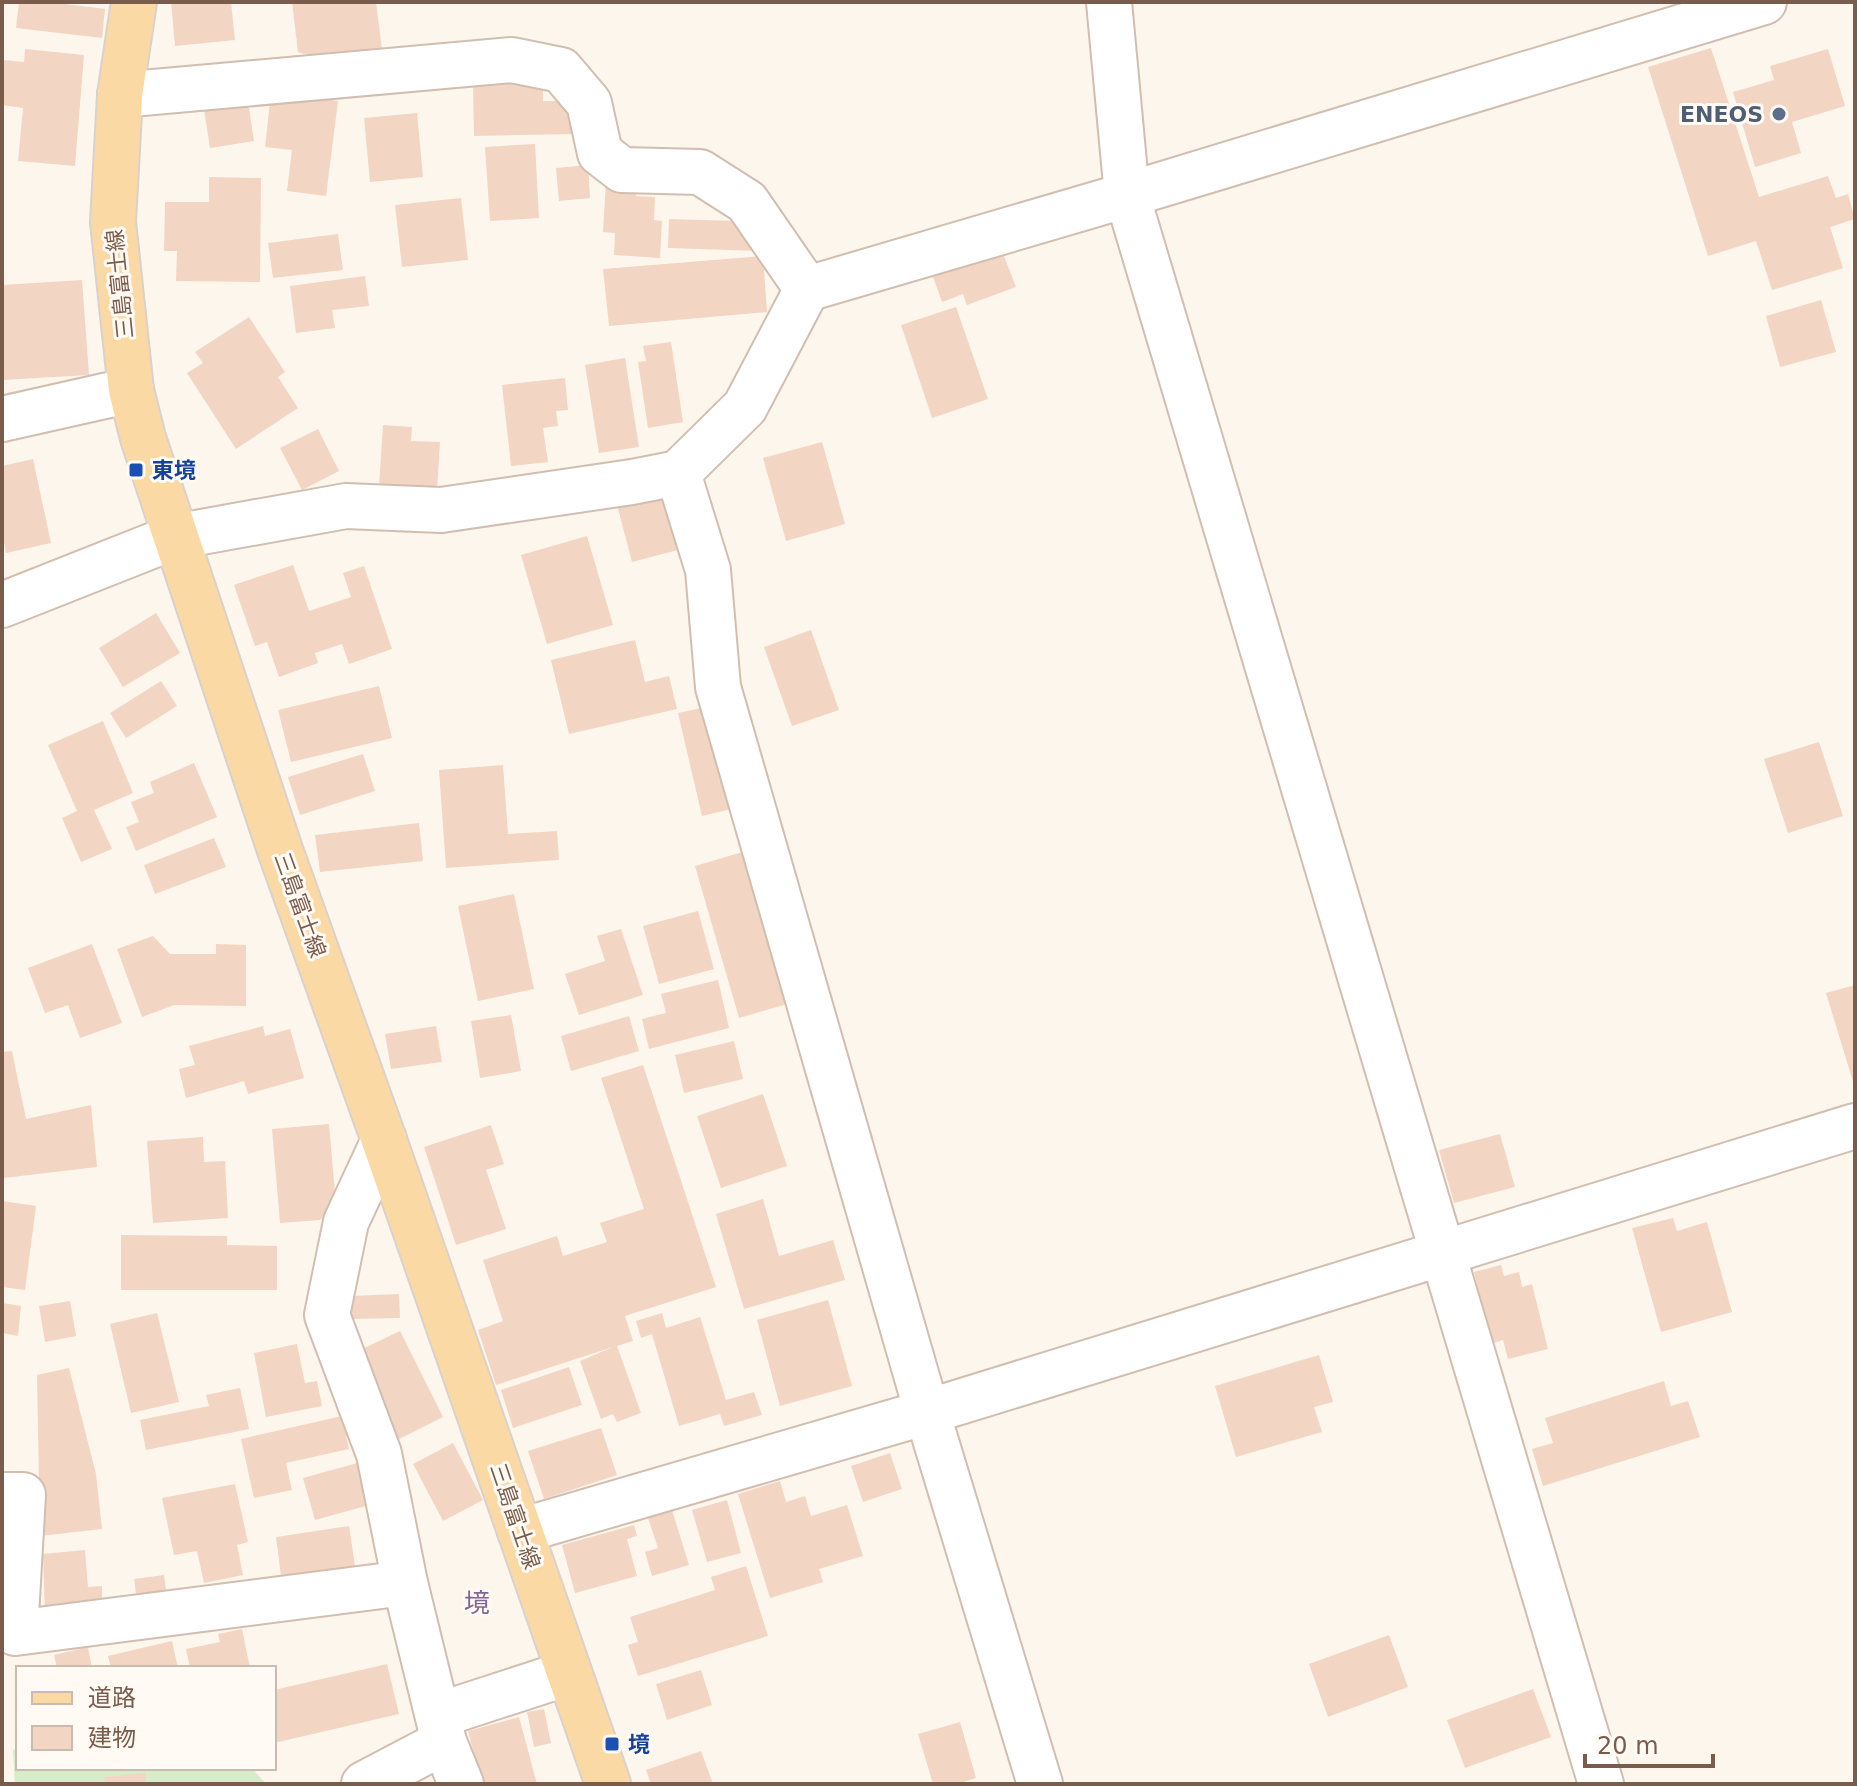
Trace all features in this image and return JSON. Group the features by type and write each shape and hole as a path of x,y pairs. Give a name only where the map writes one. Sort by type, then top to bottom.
{"main road":[{"name":"三島富士線","path":"134,2 120,95 113,222 131,390 143,438 280,850 608,1784"}],"street":[{"path":"1109,2 1127,195 1601,1784"},
{"path":"2,605 174,537 346,506 441,510 678,473 745,407 807,289 1764,2"},
{"path":"120,95 512,60 561,70 589,103 600,153 622,170 700,172 747,202 807,289"},
{"path":"2,419 131,390"},
{"path":"678,473 708,570 718,687 927,1412 1040,1784"},
{"path":"520,1531 927,1412 1855,1126"},
{"path":"384,1140 346,1222 327,1315 379,1454 405,1583 442,1729 461,1784"},
{"path":"2,1495 23,1495 15,1633 405,1583"},
{"path":"364,1784 442,1729 568,1673"}],"green space":[{"path":"16,1747 16,1770 254,1770 266,1784 15,1784 13,1751"}],"building":[{"path":"19,2 49,2 105,9 102,38 16,28"},
{"path":"171,2 231,2 235,40 175,46"},
{"path":"292,2 376,2 382,50 316,58 298,52"},
{"path":"1711,48 1759,197 1828,176 1836,198 1848,194 1855,219 1830,227 1843,268 1772,290 1756,241 1708,256 1648,67"},
{"path":"25,49 84,55 75,166 18,161 23,108 2,105 2,73 3,60 24,62"},
{"name":"ENEOS","path":"1828,49 1845,106 1792,122 1801,153 1755,167 1733,92 1774,80 1770,66"},
{"path":"543,81 543,101 573,101 573,134 474,136 473,82"},
{"path":"271,93 338,101 326,196 287,191 292,150 265,147"},
{"path":"248,102 254,141 210,148 204,109"},
{"path":"417,113 423,177 370,182 364,118"},
{"path":"535,144 539,218 490,221 485,147"},
{"path":"588,165 590,198 559,201 556,168"},
{"path":"209,177 261,178 260,282 176,281 177,251 164,251 165,202 209,202"},
{"path":"606,182 637,184 636,196 655,197 654,220 662,221 660,258 614,255 615,233 603,232"},
{"path":"461,198 468,260 402,267 395,205"},
{"path":"669,219 736,221 759,251 668,248"},
{"path":"338,234 343,270 273,278 268,243"},
{"path":"1002,251 1016,287 967,305 963,294 942,302 933,277"},
{"path":"763,256 767,312 609,326 603,269"},
{"path":"365,276 369,306 332,310 335,328 296,333 290,286"},
{"path":"82,280 89,375 3,380 2,285"},
{"path":"1821,300 1836,352 1780,367 1766,316"},
{"path":"956,307 988,399 932,418 901,325"},
{"path":"249,317 285,372 278,377 298,408 236,449 187,373 203,363 195,352"},
{"path":"671,342 683,422 648,428 638,362 646,361 643,346"},
{"path":"625,358 639,447 599,453 585,365"},
{"path":"565,378 568,410 556,411 558,426 543,428 548,462 511,466 502,385"},
{"path":"383,425 412,427 411,441 440,442 437,490 379,487"},
{"path":"318,429 339,471 302,490 280,448"},
{"path":"822,442 845,524 786,541 763,458"},
{"path":"33,459 51,543 6,553 2,533 2,466"},
{"path":"663,493 678,550 632,562 617,505"},
{"path":"587,536 613,625 547,644 521,555"},
{"path":"293,565 309,611 351,597 343,573 364,566 392,649 349,664 342,644 315,653 318,663 279,677 267,642 255,646 234,585"},
{"path":"156,613 180,653 123,687 99,648"},
{"path":"811,630 839,710 792,726 764,647"},
{"path":"635,640 645,682 669,676 677,709 569,734 551,660"},
{"path":"161,681 177,706 126,738 110,713"},
{"path":"379,686 392,738 291,762 278,710"},
{"path":"716,705 740,807 702,816 678,713"},
{"path":"103,721 133,793 94,810 112,849 81,862 62,818 77,811 48,745"},
{"path":"1819,742 1843,816 1788,833 1764,759"},
{"path":"363,754 375,791 300,815 288,777"},
{"path":"194,763 217,817 136,851 126,827 139,822 131,802 154,793 150,782"},
{"path":"503,765 508,834 557,831 559,860 446,868 439,770"},
{"path":"419,823 423,861 320,872 315,835"},
{"path":"214,838 226,867 155,894 144,865"},
{"path":"746,851 791,1003 739,1018 695,866"},
{"path":"514,894 534,989 478,1001 458,906"},
{"path":"698,911 714,969 659,984 643,926"},
{"path":"621,929 643,995 579,1015 565,974 605,961 597,936"},
{"path":"153,936 170,954 216,954 216,944 246,945 246,1006 174,1005 142,1017 117,949"},
{"path":"92,944 122,1023 80,1038 68,1005 45,1013 28,968"},
{"path":"718,980 729,1028 649,1049 642,1019 666,1013 661,994"},
{"path":"1855,985 1855,1085 1854,1085 1826,993"},
{"path":"511,1015 521,1071 480,1078 471,1021"},
{"path":"629,1016 639,1051 571,1071 561,1036"},
{"path":"263,1026 265,1036 290,1029 304,1078 248,1094 244,1081 186,1098 179,1069 195,1065 189,1046"},
{"path":"436,1026 442,1062 391,1069 385,1034"},
{"path":"734,1041 743,1079 684,1093 675,1055"},
{"path":"12,1051 26,1119 91,1105 97,1167 4,1178 2,1052"},
{"path":"643,1065 716,1287 625,1316 633,1341 617,1346 641,1413 617,1422 613,1414 601,1419 580,1361 613,1347 496,1385 478,1330 503,1321 483,1260 557,1236 563,1256 607,1242 600,1223 644,1209 601,1078"},
{"path":"763,1094 787,1166 721,1188 697,1116"},
{"path":"329,1124 336,1205 320,1220 280,1223 272,1129"},
{"path":"491,1125 504,1164 486,1170 506,1229 456,1245 424,1147"},
{"path":"1500,1134 1515,1187 1454,1203 1439,1150"},
{"path":"203,1137 204,1162 225,1161 228,1218 153,1223 147,1141"},
{"path":"763,1199 779,1256 833,1240 845,1280 744,1309 716,1214"},
{"path":"2,1201 36,1206 25,1290 2,1287"},
{"path":"1673,1218 1677,1231 1707,1222 1732,1312 1661,1332 1632,1228"},
{"path":"121,1235 227,1236 227,1245 277,1246 277,1290 121,1290"},
{"path":"1501,1265 1504,1276 1519,1272 1522,1287 1532,1284 1548,1349 1508,1359 1503,1340 1491,1344 1474,1272"},
{"path":"399,1294 400,1318 351,1319 350,1296"},
{"path":"828,1300 852,1386 780,1406 757,1320"},
{"path":"70,1301 76,1336 45,1342 39,1306"},
{"path":"2,1303 21,1306 18,1336 2,1333"},
{"path":"157,1313 179,1402 131,1413 110,1324"},
{"path":"662,1313 666,1328 700,1317 726,1400 754,1392 762,1415 724,1426 720,1414 679,1426 652,1334 641,1338 636,1321"},
{"path":"400,1331 443,1417 399,1439 356,1352"},
{"path":"297,1344 305,1383 317,1381 322,1406 266,1417 254,1353"},
{"path":"1319,1355 1333,1402 1314,1407 1322,1432 1236,1457 1215,1386"},
{"path":"569,1367 582,1405 513,1428 501,1390"},
{"path":"69,1368 96,1474 102,1529 40,1536 37,1375"},
{"path":"1664,1381 1671,1406 1688,1401 1700,1437 1543,1486 1532,1449 1553,1443 1545,1418"},
{"path":"240,1388 249,1429 146,1450 140,1420 209,1406 206,1395"},
{"path":"342,1416 349,1449 286,1463 292,1490 254,1498 241,1439"},
{"path":"601,1428 617,1475 544,1499 528,1451"},
{"path":"453,1443 483,1500 443,1521 413,1464"},
{"path":"890,1453 902,1489 863,1502 851,1466"},
{"path":"372,1459 384,1501 315,1520 303,1478"},
{"path":"780,1481 786,1502 805,1496 811,1516 847,1505 863,1556 819,1569 823,1582 770,1598 738,1494"},
{"path":"235,1484 248,1542 237,1545 243,1575 204,1583 197,1551 174,1555 162,1498"},
{"path":"727,1500 741,1553 707,1562 692,1510"},
{"path":"672,1510 689,1565 652,1576 645,1552 658,1548 648,1518"},
{"path":"634,1525 637,1536 627,1539 637,1576 575,1593 562,1545"},
{"path":"349,1526 355,1566 281,1576 276,1537"},
{"path":"85,1550 88,1587 102,1586 102,1612 45,1615 43,1554"},
{"path":"746,1566 768,1636 638,1676 628,1645 638,1642 630,1617 715,1590 711,1577"},
{"path":"164,1575 168,1604 138,1608 134,1579"},
{"path":"242,1629 250,1666 190,1666 186,1649 220,1642 218,1634"},
{"path":"1389,1635 1408,1687 1328,1717 1309,1664"},
{"path":"172,1641 178,1666 110,1666 108,1656"},
{"path":"88,1647 92,1666 57,1666 54,1655"},
{"path":"387,1664 399,1714 276,1743 276,1690"},
{"path":"701,1670 712,1705 667,1720 656,1684"},
{"path":"1533,1689 1551,1737 1465,1768 1447,1720"},
{"path":"544,1709 551,1743 534,1747 527,1712"},
{"path":"519,1717 537,1784 482,1784 468,1731"},
{"path":"960,1722 976,1778 957,1784 933,1784 918,1734"},
{"path":"701,1751 713,1784 651,1784 646,1770"},
{"path":"145,1773 146,1784 105,1784 104,1777"}],"place":[{"name":"ENEOS","path":"1779,114"},
{"name":"東境","path":"136,470"},
{"name":"境","path":"612,1744"}],"district":[{"name":"境","path":"477,1603"}]}
